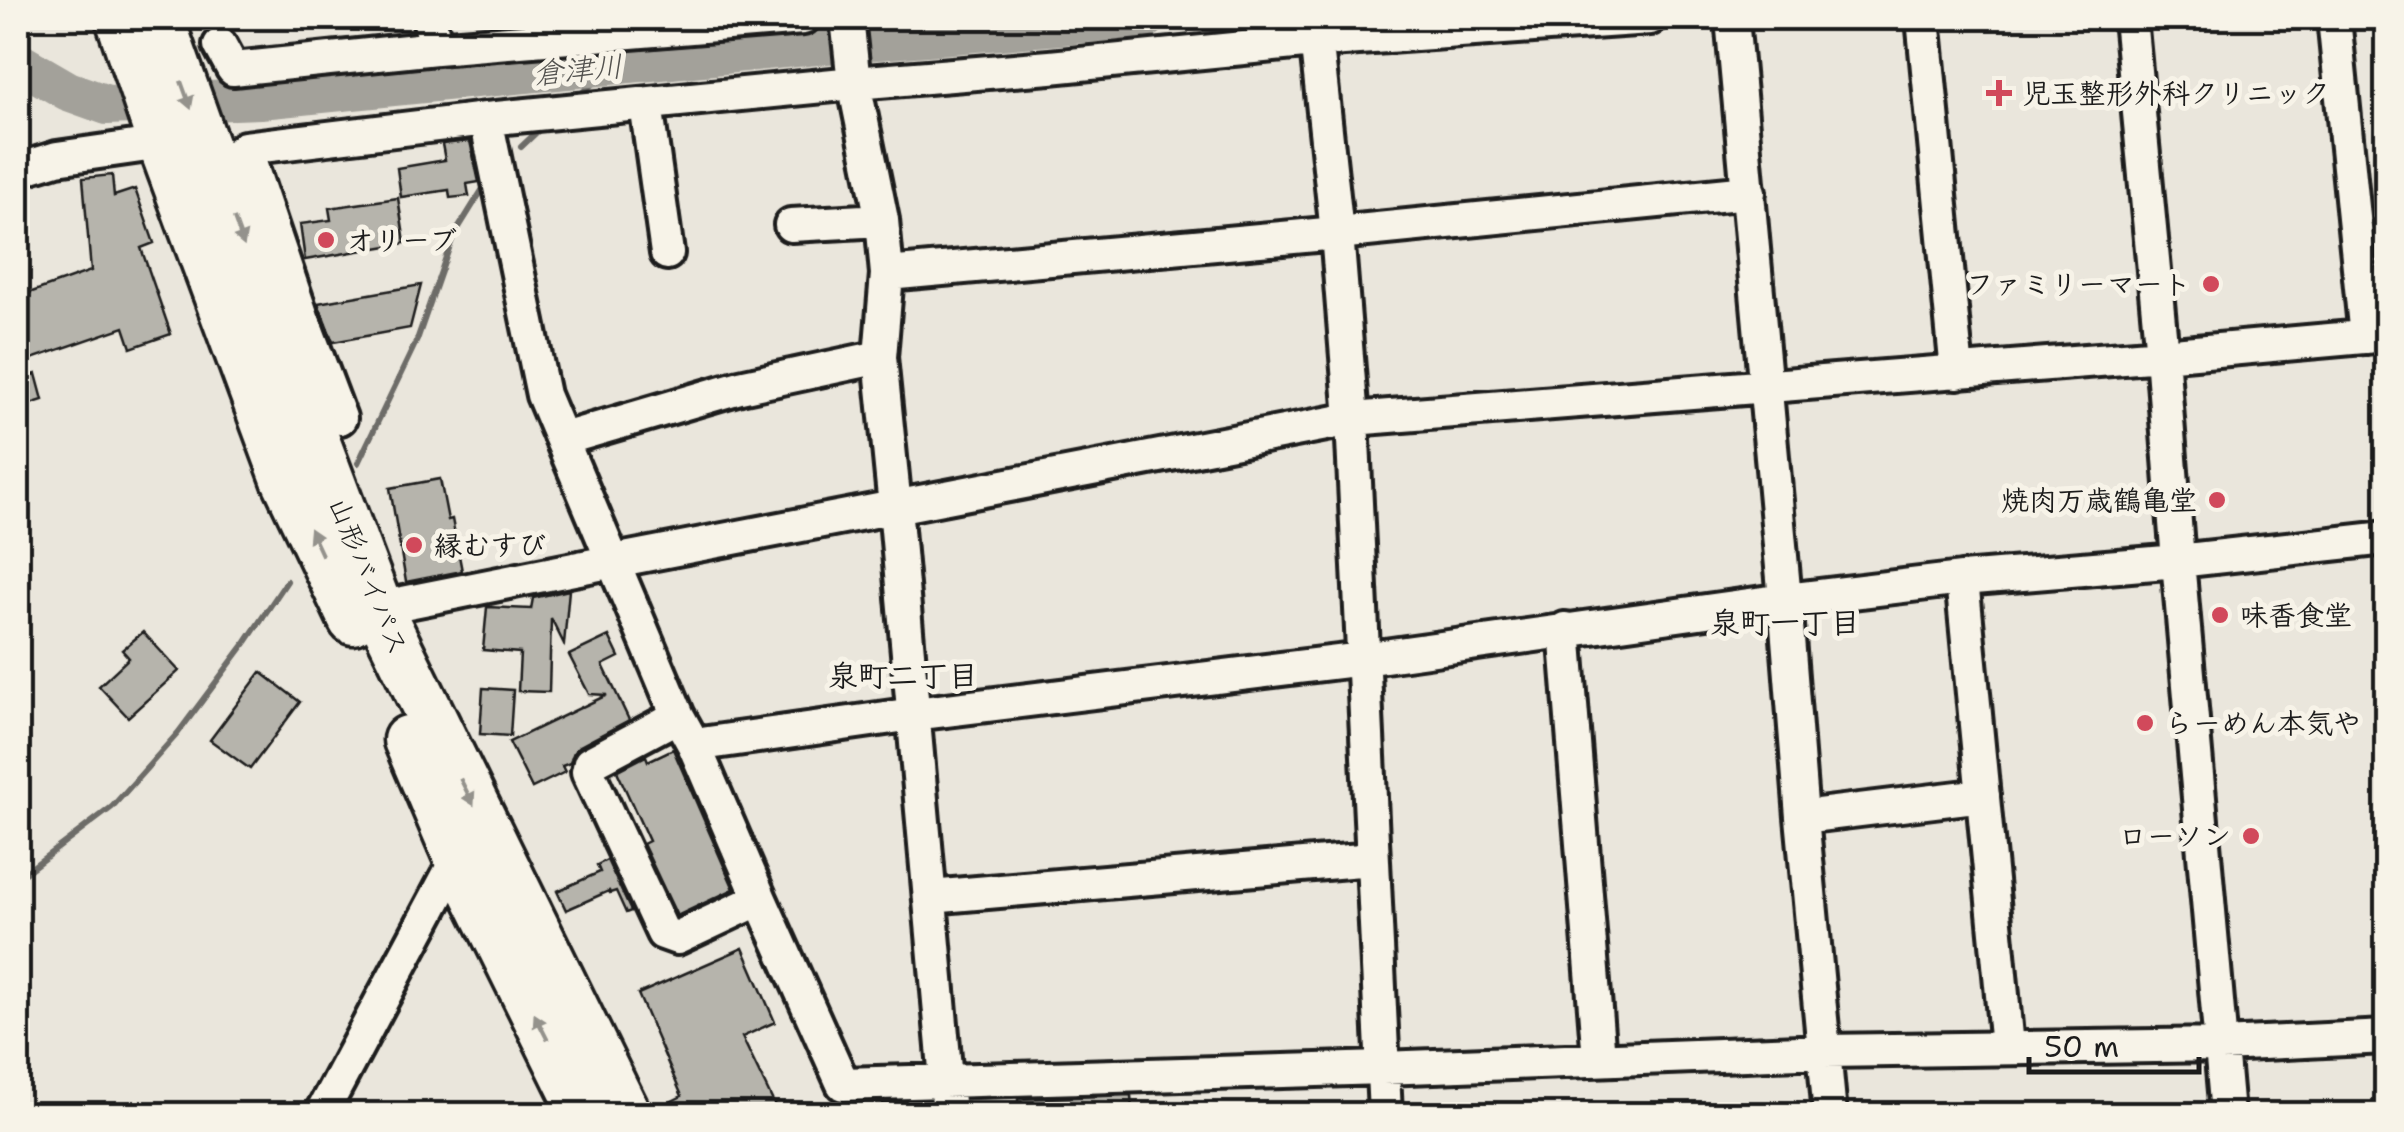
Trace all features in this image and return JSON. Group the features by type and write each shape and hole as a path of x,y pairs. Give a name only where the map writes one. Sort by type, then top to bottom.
{"highway":[{"name":"山形バイパス","path":"145,34 199,153 378,608 626,1114"},
{"name":"山形バイパス","path":"199,153 286,478 396,713 458,857 584,1114"}],"street":[{"path":"220,45 233,69 432,33 803,18"},
{"path":"18,170 57,158 199,153 486,118 646,104 853,76 1050,67 1314,29 1650,18"},
{"path":"1732,18 1830,1114"},
{"path":"1922,18 1957,372"},
{"path":"2130,18 2227,1114"},
{"path":"378,608 1352,419 2376,336 2334,18"},
{"path":"847,20 853,76 882,220 887,274 880,357 950,1114"},
{"path":"1314,29 1337,233 1352,419 1385,1114"},
{"path":"646,104 667,253"},
{"path":"486,118 543,396 843,1084 1824,1051 2222,1046 2386,1037"},
{"path":"199,153 303,320 340,418"},
{"path":"887,274 1749,192"},
{"path":"791,226 882,220"},
{"path":"563,439 740,386 880,357"},
{"path":"760,900 677,938 663,932 588,772 590,763 686,730 914,714 1363,659 1785,600 2386,538"},
{"path":"1962,579 2007,1048"},
{"path":"1565,629 1599,1058"},
{"path":"1802,818 1984,795"},
{"path":"321,1114 458,857"},
{"path":"930,897 1372,860"}],"building":[{"path":"470,141 479,182 467,184 469,196 450,198 449,190 401,197 397,168 445,160 442,144"},
{"path":"112,175 114,196 135,189 154,243 141,248 171,334 131,348 124,327 29,360 18,327 18,297 91,271 83,178"},
{"path":"398,198 405,243 305,260 300,224 331,220 329,208"},
{"path":"421,285 410,328 333,342 318,303"},
{"path":"36,374 43,400 18,408 18,379"},
{"path":"440,479 462,571 406,582 390,488"},
{"path":"569,590 564,644 551,618 549,692 518,691 520,653 483,650 487,607 531,609 533,598"},
{"path":"143,632 179,671 128,717 99,686 129,658 122,650"},
{"path":"609,636 619,657 603,665 629,720 580,746 570,763 562,766 565,772 532,788 509,742 607,695 589,694 569,655"},
{"path":"261,672 300,702 250,769 210,740"},
{"path":"483,688 513,690 510,736 480,734"},
{"path":"673,749 734,889 677,916 643,844 649,841 617,771 646,756 648,761"},
{"path":"607,860 631,911 626,913 616,891 566,910 557,891 600,872 597,865"},
{"path":"743,948 775,1022 742,1037 779,1114 678,1114 672,1101 682,1096 638,994"},
{"path":"1131,1095 1132,1114 1018,1114 1018,1099"},
{"path":"928,1102 929,1114 884,1114 883,1103"}],"waterway":[{"name":"倉津川","path":"18,62 68,91 107,105 260,99 827,44 1147,18"},
{"path":"578,96 614,66"},
{"path":"521,147 542,127"},
{"path":"358,463 417,340 453,237 484,187"},
{"path":"18,878 112,807 178,733 287,581"}],"place":[{"name":"児玉整形外科クリニック","path":"1999,93"},
{"name":"オリーブ","path":"326,240"},
{"name":"ファミリーマート","path":"2211,284"},
{"name":"焼肉万歳鶴亀堂","path":"2217,500"},
{"name":"縁むすび","path":"414,545"},
{"name":"味香食堂","path":"2220,615"},
{"name":"らーめん本気や","path":"2145,723"},
{"name":"ローソン","path":"2251,836"}],"district":[{"name":"泉町一丁目","path":"1785,623"},
{"name":"泉町二丁目","path":"903,676"}]}
